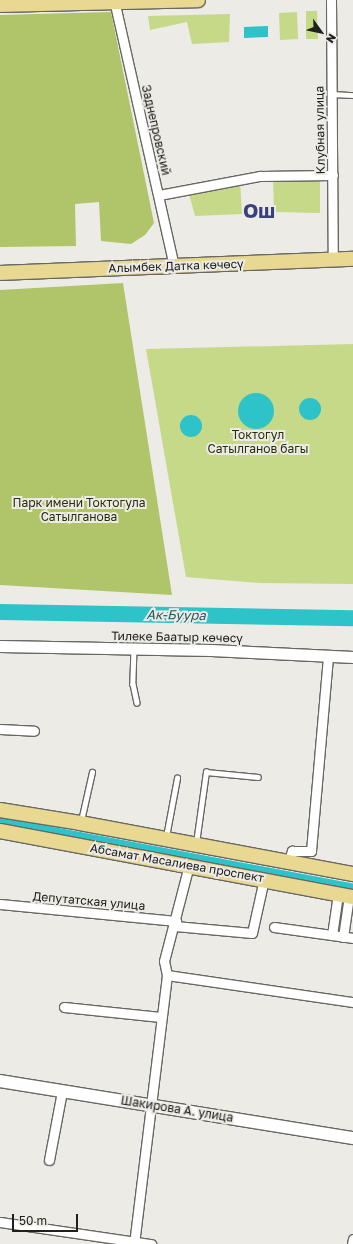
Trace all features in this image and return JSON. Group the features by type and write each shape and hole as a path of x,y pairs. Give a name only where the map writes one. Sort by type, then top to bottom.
{"main road":[{"path":"0,5 198,0"},
{"name":"Алымбек Датка көчөсү","path":"0,273 353,259"},
{"name":"Абсамат Масалиева проспект","path":"0,810 166,838 288,863 353,874"},
{"name":"Абсамат Масалиева проспект","path":"0,831 264,879 347,896"},
{"name":"Шакирова А. улица","path":"0,1081 150,1104 353,1138"}],"street":[{"name":"Клубная улица","path":"331,0 333,260"},
{"name":"Заднепровский","path":"115,1 174,266"},
{"path":"159,195 260,176 333,175"},
{"name":"Тилеке Баатыр көчөсү","path":"0,646 353,657"},
{"path":"288,863 292,851 311,851 328,656"},
{"path":"0,729 34,731"},
{"path":"134,1242 160,1017 167,975 164,961 169,938 176,923 189,865"},
{"name":"Депутатская улица","path":"0,904 176,923 252,933 264,879"},
{"path":"332,936 347,896"},
{"path":"343,937 347,896"},
{"path":"274,927 353,938"},
{"path":"167,975 353,1002"},
{"path":"64,1007 160,1017"},
{"path":"49,1160 62,1091"},
{"path":"0,1222 151,1244"},
{"path":"352,1244 353,1239"}],"lane":[{"path":"332,94 353,95"},
{"path":"134,649 134,684 137,703"},
{"path":"80,823 92,772"},
{"path":"196,845 206,772 258,777"},
{"path":"166,838 177,778"}],"green space":[{"path":"306,11 317,11 318,39 306,39"},
{"path":"111,12 154,223 145,235 131,244 101,241 99,202 75,204 76,246 0,247 0,15"},
{"path":"297,12 298,39 280,40 279,13"},
{"path":"230,14 229,42 192,44 187,22 150,30 148,16"},
{"path":"273,176 320,176 320,213 274,212"},
{"path":"240,180 242,214 195,216 188,190"},
{"name":"Парк имени Токтогула Сатылганова","path":"123,283 172,595 0,585 0,290"},
{"name":"Токтогул Сатылганов багы","path":"353,344 353,584 259,583 186,577 146,349"}],"water":[{"path":"268,26 268,37 244,38 244,27"},
{"path":"260,393 269,398 273,404 273,418 269,424 260,429 252,429 243,424 239,418 238,407 243,398 249,394"},
{"path":"310,398 318,401 321,409 318,417 310,420 302,417 299,409 302,401"},
{"path":"191,415 199,418 202,426 199,434 191,437 183,434 180,426 183,418"}],"waterway":[{"name":"Ак-Буура","path":"0,612 353,618"},
{"path":"0,821 353,888"}],"district":[{"name":"Ош","path":"259,210"}]}
